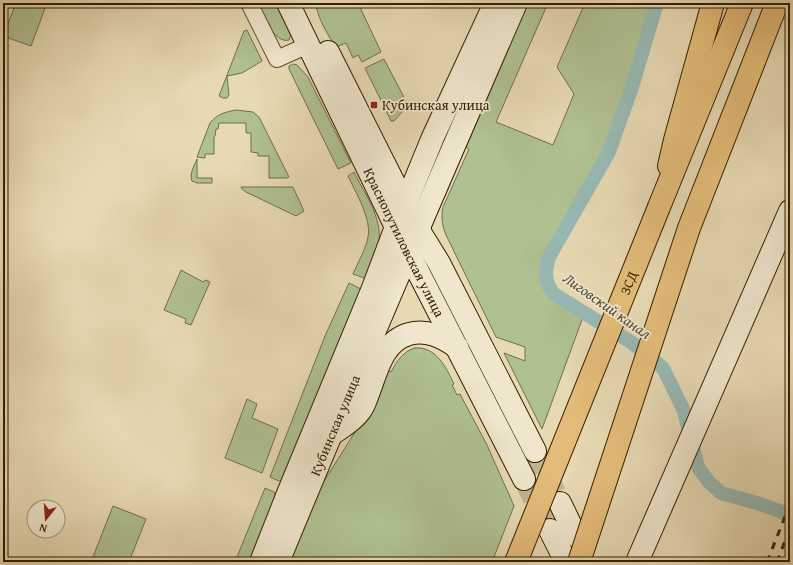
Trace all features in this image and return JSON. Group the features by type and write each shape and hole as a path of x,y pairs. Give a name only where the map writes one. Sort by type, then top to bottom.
{"main road":[{"name":"Краснопутиловская улица","path":"288,3 408,252 524,479"},
{"name":"Краснопутиловская улица","path":"304,3 405,205 439,263 535,451"},
{"name":"Кубинская улица","path":"261,562 433,137 495,3"},
{"name":"Кубинская улица","path":"278,562 408,252 516,3"},
{"path":"659,207 675,140 713,3"},
{"name":"ЗСД","path":"516,562 742,3"},
{"path":"579,562 689,228 777,3"},
{"path":"637,562 790,211"},
{"path":"330,436 349,422 361,410 383,355 389,346 401,337 422,332 444,338 457,347"},
{"path":"560,503 576,536"},
{"path":"550,530 566,562"}],"street":[{"path":"249,3 277,59 308,45"}],"green space":[{"path":"16,3 47,3 31,46 3,36"},
{"path":"256,3 279,3 291,34 289,40 284,40 274,33 265,21"},
{"path":"316,3 358,3 381,52 362,62 358,55 353,58 346,43 336,47 320,20"},
{"path":"527,3 548,3 496,122 553,145 574,94 557,67 585,3 653,3 606,151 544,259 543,280 545,289 553,299 583,317 542,429 504,353 525,361 525,347 496,337 446,235 442,218 443,207 469,149 464,146"},
{"path":"247,30 262,61 242,73 227,76 229,95 227,98 223,98 219,96 244,31"},
{"path":"384,59 408,105 394,121 391,121 365,68"},
{"path":"293,64 297,65 308,77 351,163 338,169 289,69 289,66"},
{"path":"236,110 253,112 259,117 289,177 269,178 269,156 258,156 258,153 251,152 251,133 246,133 246,123 219,123 214,137 214,154 205,154 205,158 197,157 210,123 215,117"},
{"path":"197,159 197,178 212,178 212,183 197,183 192,181 191,173"},
{"path":"354,172 371,205 378,223 379,241 367,279 353,274 366,246 369,230 368,222 362,206 348,176"},
{"path":"241,187 293,187 304,211 296,216 246,192"},
{"path":"181,270 203,282 206,280 210,282 191,325 185,323 186,319 164,310"},
{"path":"349,283 363,290 285,480 279,481 270,477 325,336"},
{"path":"414,348 428,350 444,365 454,384 452,385 457,395 460,394 487,445 514,506 492,562 288,562 321,486 367,413 385,369 391,372 400,358 406,352"},
{"path":"247,399 257,404 252,418 278,429 262,473 225,458"},
{"path":"265,488 274,492 277,498 251,562 235,562"},
{"path":"113,506 146,519 129,562 91,562"}],"waterway":[{"name":"Лиговский канал","path":"657,3 632,87 609,152 549,257 546,272 548,285 554,294 631,342 663,368 684,411 698,467 709,482 721,493 757,503 790,516"}],"tunnel":[{"path":"535,451 555,493"},
{"path":"524,479 545,521"}],"railway":[{"path":"767,562 790,504"},
{"path":"777,562 790,528"}],"place":[{"name":"Кубинская улица","path":"374,105"}]}
